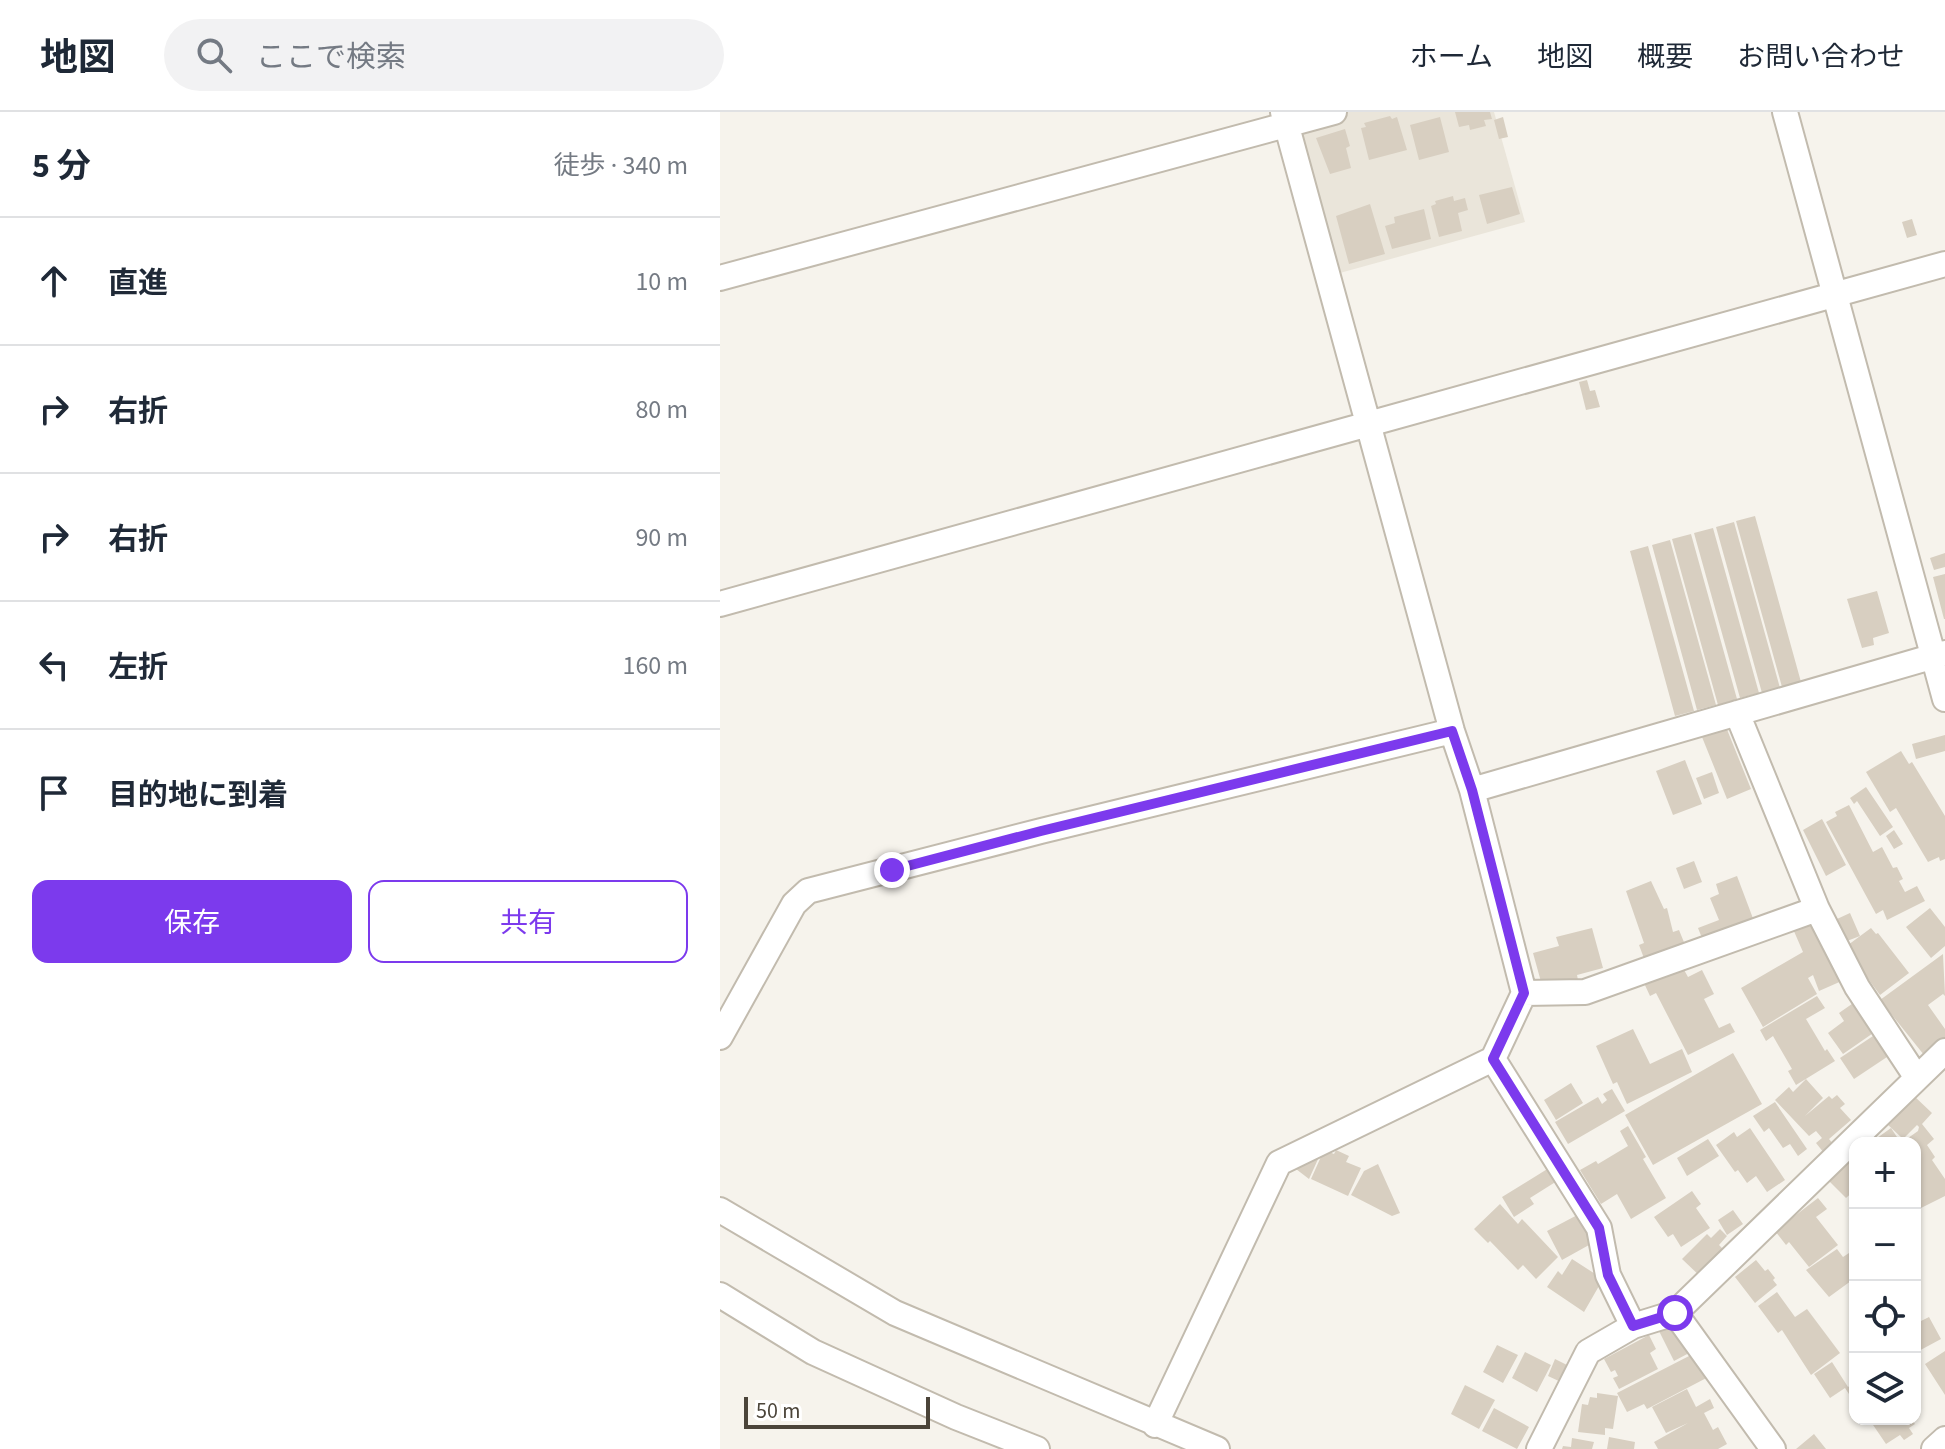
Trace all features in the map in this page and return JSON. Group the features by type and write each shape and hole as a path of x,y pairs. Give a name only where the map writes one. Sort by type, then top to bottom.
{"street":[{"path":"720,278 1285,119 1334,112"},
{"path":"1785,112 1938,654 1945,699"},
{"path":"1155,1425 1279,1163 1493,1059 1524,993 1472,790 1452,731 1285,119"},
{"path":"720,604 1945,264"},
{"path":"1472,790 1938,654"},
{"path":"1737,713 1817,909 1857,987 1917,1078"},
{"path":"720,1037 794,904 808,891 1452,731"},
{"path":"1524,993 1585,992 1817,909"},
{"path":"1539,1449 1588,1352 1633,1326 1675,1313 1945,1051"},
{"path":"1493,1059 1599,1228 1608,1275 1633,1326"},
{"path":"720,1210 895,1313 1217,1449"},
{"path":"720,1295 813,1352 956,1417 1037,1449"},
{"path":"1675,1313 1773,1449"},
{"path":"1934,1449 1945,1439"}],"shaded area":[{"path":"1305,112 1494,112 1525,222 1318,279 1273,121"}],"building":[{"path":"1455,112 1490,112 1492,119 1484,120 1486,126 1470,130 1469,125 1459,127"},
{"path":"1390,116 1392,119 1397,117 1407,150 1369,160 1361,128 1366,127 1364,123"},
{"path":"1440,117 1449,152 1419,160 1410,125"},
{"path":"1503,117 1508,137 1499,139 1494,120"},
{"path":"1345,129 1351,168 1330,174 1316,138"},
{"path":"1512,187 1520,214 1487,224 1479,195"},
{"path":"1453,196 1454,201 1465,198 1468,210 1458,213 1462,231 1439,237 1431,206 1436,204 1435,201"},
{"path":"1370,204 1385,254 1349,264 1336,216"},
{"path":"1424,209 1431,239 1392,249 1385,226 1395,223 1394,217"},
{"path":"1912,219 1917,235 1907,238 1902,222"},
{"path":"1587,380 1590,391 1595,390 1600,407 1586,410 1579,382"},
{"path":"1755,516 1801,682 1782,687 1736,521"},
{"path":"1734,522 1780,688 1762,693 1716,527"},
{"path":"1713,528 1759,693 1740,698 1694,533"},
{"path":"1691,534 1737,699 1718,705 1672,539"},
{"path":"1670,540 1716,705 1697,710 1652,545"},
{"path":"1648,546 1694,711 1675,716 1630,551"},
{"path":"1945,553 1945,567 1934,570 1930,558"},
{"path":"1945,574 1945,619 1944,619 1933,577"},
{"path":"1877,591 1889,633 1873,638 1874,645 1862,648 1847,599"},
{"path":"1726,727 1751,789 1727,799 1702,737"},
{"path":"1945,735 1945,751 1916,759 1912,744"},
{"path":"1901,751 1909,764 1912,762 1945,816 1945,859 1940,861 1939,857 1928,862 1896,808 1890,812 1866,772"},
{"path":"1685,760 1702,804 1673,815 1656,771"},
{"path":"1712,772 1719,793 1704,799 1696,778"},
{"path":"1866,787 1893,827 1880,836 1857,801 1854,804 1850,798"},
{"path":"1849,805 1873,852 1882,847 1893,868 1897,867 1905,892 1917,886 1925,901 1887,920 1883,910 1876,914 1826,822 1837,816 1835,812"},
{"path":"1822,819 1846,865 1826,876 1803,830"},
{"path":"1894,830 1903,844 1894,849 1886,836"},
{"path":"1694,861 1702,882 1684,889 1676,868"},
{"path":"1737,876 1757,929 1706,948 1698,928 1719,920 1710,898 1719,894 1716,884"},
{"path":"1651,881 1664,909 1667,908 1673,932 1679,930 1688,952 1645,961 1639,945 1644,943 1626,891"},
{"path":"1930,908 1945,927 1945,946 1931,958 1906,927"},
{"path":"1850,913 1860,936 1847,941 1837,919"},
{"path":"1818,918 1844,980 1819,991 1813,975 1808,978 1817,994 1763,1027 1741,988 1803,952 1793,929"},
{"path":"1592,928 1603,968 1577,975 1578,980 1543,989 1533,953 1559,946 1556,937"},
{"path":"1871,928 1909,973 1880,995 1852,957 1848,945"},
{"path":"1943,954 1945,996 1943,994 1928,1005 1945,1029 1945,1040 1924,1055 1880,1000"},
{"path":"1683,968 1688,977 1702,970 1714,994 1704,999 1719,1028 1730,1023 1735,1032 1688,1055 1656,993 1650,996 1644,983"},
{"path":"1817,996 1825,1008 1806,1019 1825,1051 1827,1049 1835,1061 1796,1085 1788,1071 1792,1069 1773,1036 1766,1041 1760,1030"},
{"path":"1859,999 1879,1029 1843,1054 1828,1033 1844,1021 1839,1013"},
{"path":"1633,1029 1650,1064 1682,1049 1692,1072 1627,1104 1617,1082 1613,1084 1596,1046"},
{"path":"1879,1032 1893,1053 1854,1079 1840,1058"},
{"path":"1733,1053 1762,1104 1653,1165 1625,1115"},
{"path":"1806,1079 1823,1098 1805,1116 1829,1096 1832,1099 1837,1095 1845,1104 1840,1108 1851,1120 1829,1139 1834,1145 1824,1153 1816,1143 1822,1138 1816,1131 1809,1136 1775,1100 1789,1087 1793,1092"},
{"path":"1571,1083 1583,1103 1556,1120 1544,1100"},
{"path":"1612,1089 1625,1111 1568,1144 1555,1122 1598,1097 1602,1104 1607,1100 1603,1094"},
{"path":"1913,1095 1932,1113 1922,1124 1934,1139 1927,1145 1935,1157 1932,1160 1945,1179 1945,1196 1921,1208 1921,1137 1910,1137 1919,1127 1917,1125 1905,1137 1901,1137 1886,1123"},
{"path":"1775,1102 1807,1149 1798,1156 1790,1144 1783,1148 1769,1128 1764,1132 1753,1116"},
{"path":"1628,1126 1666,1198 1631,1219 1617,1194 1601,1204 1580,1170 1596,1161 1598,1164 1628,1146 1620,1131"},
{"path":"1750,1128 1785,1180 1767,1192 1756,1176 1747,1183 1738,1170 1735,1172 1716,1145 1734,1132 1737,1137"},
{"path":"1891,1128 1897,1137 1878,1137"},
{"path":"1708,1139 1719,1156 1687,1176 1677,1158"},
{"path":"1324,1150 1334,1154 1336,1150 1349,1156 1346,1162 1361,1168 1348,1196 1311,1179"},
{"path":"1309,1157 1319,1157 1309,1179 1296,1169"},
{"path":"1849,1162 1849,1195 1846,1198 1829,1181"},
{"path":"1557,1163 1565,1176 1530,1198 1534,1204 1514,1217 1502,1197"},
{"path":"1378,1164 1400,1213 1392,1216 1351,1195 1364,1171"},
{"path":"1692,1191 1701,1204 1696,1208 1710,1228 1681,1247 1673,1234 1668,1237 1654,1217"},
{"path":"1818,1198 1827,1209 1816,1217 1838,1245 1809,1267 1789,1242 1786,1245 1775,1231"},
{"path":"1500,1204 1518,1224 1522,1219 1558,1257 1536,1279 1523,1265 1518,1270 1474,1229"},
{"path":"1733,1210 1743,1224 1727,1235 1718,1220"},
{"path":"1583,1212 1598,1240 1562,1260 1547,1231"},
{"path":"1720,1229 1727,1236 1719,1245 1728,1254 1703,1279 1682,1259 1707,1234 1711,1238"},
{"path":"1837,1249 1843,1257 1849,1253 1849,1282 1829,1297 1806,1270"},
{"path":"1572,1259 1603,1279 1584,1312 1547,1287 1558,1271 1562,1275"},
{"path":"1756,1260 1765,1271 1768,1269 1777,1285 1755,1303 1735,1277"},
{"path":"1777,1292 1795,1317 1807,1309 1840,1353 1811,1375 1782,1330 1778,1333 1758,1306"},
{"path":"1929,1317 1941,1339 1921,1350 1921,1321"},
{"path":"1678,1319 1691,1352 1674,1361 1658,1329"},
{"path":"1649,1335 1656,1349 1650,1353 1658,1369 1619,1389 1613,1378 1618,1376 1615,1370 1611,1372 1604,1359"},
{"path":"1497,1345 1518,1355 1503,1383 1483,1372"},
{"path":"1945,1351 1945,1395 1925,1364"},
{"path":"1525,1352 1551,1365 1537,1392 1512,1378"},
{"path":"1691,1355 1698,1368 1710,1362 1716,1373 1647,1409 1644,1404 1627,1412 1617,1393"},
{"path":"1555,1359 1571,1367 1563,1383 1548,1376"},
{"path":"1832,1362 1849,1386 1849,1394 1845,1388 1830,1398 1814,1374"},
{"path":"1465,1385 1495,1400 1479,1429 1451,1414"},
{"path":"1687,1389 1696,1407 1710,1399 1714,1408 1704,1413 1713,1430 1718,1427 1727,1444 1718,1449 1658,1449 1654,1442 1688,1423 1666,1433 1652,1407"},
{"path":"1597,1393 1618,1396 1613,1429 1605,1428 1605,1435 1578,1432 1582,1404 1588,1405 1590,1397 1597,1398"},
{"path":"1494,1408 1529,1427 1517,1449 1482,1431"},
{"path":"1873,1425 1914,1425 1909,1428 1913,1434 1904,1440 1900,1435 1886,1444"},
{"path":"1814,1434 1826,1449 1796,1449"},
{"path":"1609,1437 1635,1442 1634,1449 1607,1449"},
{"path":"1572,1438 1594,1442 1592,1449 1562,1449 1563,1446 1571,1447"}],"route":[{"path":"892,870 1452,731 1472,790 1524,993 1493,1059 1599,1228 1608,1275 1633,1326 1675,1313"}]}
